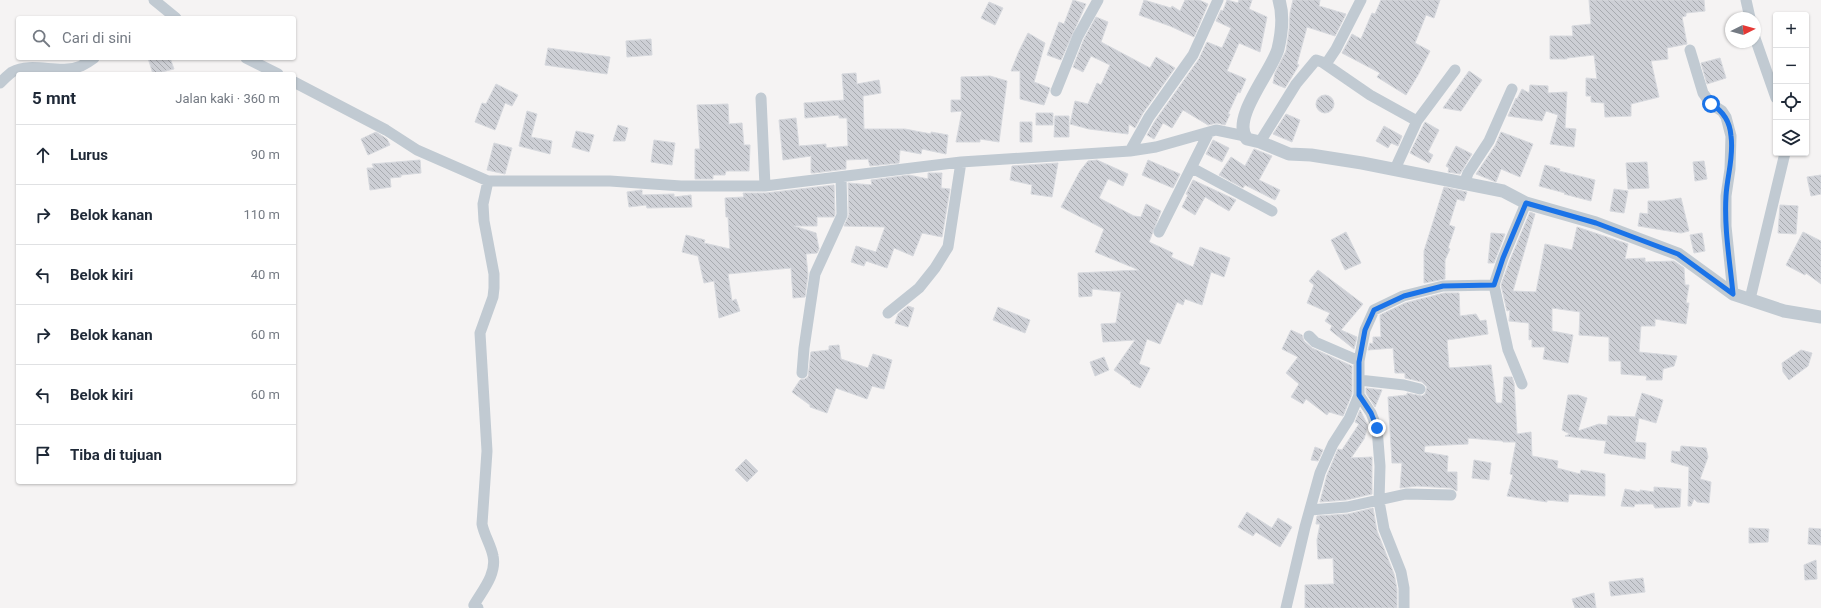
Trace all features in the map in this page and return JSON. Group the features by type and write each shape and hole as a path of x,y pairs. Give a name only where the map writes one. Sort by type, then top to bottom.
{"street":[{"path":"154,0 174,16"},
{"path":"1056,91 1078,36 1098,0"},
{"path":"1130,151 1149,117 1193,55 1218,0"},
{"path":"1245,136 1243,128 1245,115 1277,51 1282,25 1282,10 1279,0"},
{"path":"1326,64 1336,49 1361,0"},
{"path":"1746,0 1749,12"},
{"path":"1758,48 1773,89"},
{"path":"1690,50 1703,93 1711,104 1726,117 1731,136 1730,169 1726,196 1726,226 1733,294"},
{"path":"0,83 11,73 19,70 29,68 69,68 80,66 90,60"},
{"path":"250,60 274,72"},
{"path":"1260,142 1296,84 1316,60 1326,64 1370,94 1417,121"},
{"path":"1395,169 1417,121 1455,70"},
{"path":"296,83 386,130 417,150 488,181 610,181 681,186 765,186 961,162 1130,151 1156,146 1216,130 1245,136 1247,139 1260,142 1289,154 1311,155 1395,169 1503,191 1526,203 1596,223 1678,254 1733,294 1784,310 1821,317"},
{"path":"1464,184 1468,173 1489,141 1512,89"},
{"path":"761,98 765,186"},
{"path":"1159,232 1209,132"},
{"path":"1750,299 1784,156"},
{"path":"888,313 919,288 935,268 948,247 961,162"},
{"path":"1192,168 1272,211"},
{"path":"802,373 804,348 815,274 842,215 841,177"},
{"path":"474,607 493,570 494,562 482,524 487,451 480,333 493,297 494,288 494,274 484,221 483,204 488,181"},
{"path":"1522,384 1508,350 1500,321 1494,285 1503,258 1526,203"},
{"path":"1286,608 1320,473 1333,444 1349,419 1359,395 1359,362 1365,330 1374,310 1404,296 1443,286 1494,285"},
{"path":"1309,336 1315,342 1359,362"},
{"path":"1359,380 1404,385 1420,389"},
{"path":"1359,395 1371,413 1377,428 1380,466 1378,501 1384,529 1401,572 1404,588 1404,608"},
{"path":"1310,510 1347,507 1406,494 1451,495"}],"building":[{"path":"1073,0 1086,4 1061,60 1047,55 1059,22 1064,24"},
{"path":"1144,0 1171,8 1172,6 1180,11 1185,0 1199,0 1208,4 1194,37 1170,26 1139,15"},
{"path":"1227,0 1238,3 1239,0 1252,0 1249,9 1267,17 1260,52 1239,43 1227,71 1246,79 1240,93 1238,92 1228,114 1230,114 1225,125 1217,123 1208,125 1183,110 1172,128 1163,123 1154,139 1147,135 1155,121 1199,59 1207,42 1222,48 1231,28 1216,21 1221,10 1223,11"},
{"path":"1293,0 1320,0 1319,6 1346,14 1335,36 1307,27 1297,64 1299,65 1285,88 1273,83 1275,73 1286,51 1290,13"},
{"path":"1381,0 1440,0 1434,18 1426,15 1415,43 1430,51 1406,95 1377,77 1380,73 1342,53 1352,34 1361,39 1372,13 1375,14"},
{"path":"1589,0 1704,0 1705,11 1686,13 1686,16 1682,17 1687,44 1667,48 1668,59 1651,61 1659,97 1631,104 1631,116 1605,117 1604,103 1591,102 1591,96 1586,96 1586,78 1597,79 1594,55 1567,59 1550,59 1550,36 1573,36 1572,26 1591,24"},
{"path":"989,2 1003,8 995,25 981,18"},
{"path":"1096,17 1108,22 1101,42 1150,68 1156,57 1175,68 1143,113 1135,128 1129,124 1128,134 1089,129 1070,124 1075,101 1088,104 1097,83 1101,85 1110,65 1091,56 1083,72 1073,67 1084,39"},
{"path":"1028,33 1045,43 1034,82 1050,88 1044,105 1020,99 1020,71 1011,71"},
{"path":"651,39 652,55 627,57 626,41"},
{"path":"548,48 610,57 607,74 545,65"},
{"path":"1720,58 1726,78 1707,84 1701,63"},
{"path":"149,60 171,60 174,69 161,72 152,72"},
{"path":"1469,71 1482,80 1461,111 1443,108"},
{"path":"856,73 857,84 879,80 881,93 863,96 864,129 905,129 931,134 931,132 948,135 946,154 922,149 921,154 900,150 899,163 870,166 868,159 846,160 846,169 814,173 811,173 811,156 783,160 779,120 796,118 799,146 826,144 826,148 848,146 847,118 839,118 839,115 805,118 804,103 844,100 842,74"},
{"path":"990,76 1007,81 999,142 980,139 980,142 956,142 962,111 951,112 951,100 961,100 961,77"},
{"path":"496,84 518,95 512,106 505,103 495,130 475,122 482,103 486,104"},
{"path":"1530,85 1548,86 1548,93 1567,92 1565,128 1576,129 1574,147 1550,144 1558,115 1546,111 1542,121 1508,116 1522,89 1529,93"},
{"path":"1325,95 1331,98 1334,104 1331,110 1325,113 1319,110 1316,104 1319,98"},
{"path":"728,104 729,124 742,123 744,145 750,145 749,171 726,171 725,175 713,175 713,179 695,179 695,149 700,149 697,105"},
{"path":"527,111 537,114 531,137 552,141 550,154 519,146"},
{"path":"1036,113 1053,113 1053,125 1036,125"},
{"path":"1286,114 1300,120 1292,142 1273,134"},
{"path":"1055,116 1069,116 1069,137 1054,137"},
{"path":"1020,122 1032,122 1032,142 1020,142"},
{"path":"1425,122 1439,130 1428,152 1433,155 1429,163 1410,153"},
{"path":"618,125 628,128 625,141 613,141"},
{"path":"1384,126 1402,136 1398,146 1391,143 1388,148 1376,141"},
{"path":"576,131 594,135 589,152 572,147"},
{"path":"376,132 387,139 390,145 368,155 361,139"},
{"path":"1501,132 1533,144 1520,177 1501,169 1496,182 1476,174 1495,146"},
{"path":"654,140 675,143 672,165 651,162"},
{"path":"1213,140 1229,148 1222,162 1206,154"},
{"path":"494,143 512,148 505,174 487,170"},
{"path":"1456,146 1472,154 1460,174 1448,172 1449,168 1446,166"},
{"path":"1254,149 1272,156 1259,180 1280,190 1275,200 1245,185 1243,188 1219,175 1231,157 1245,166"},
{"path":"420,160 421,173 401,175 401,177 390,178 391,187 370,190 367,168 374,168 372,164"},
{"path":"1097,160 1128,174 1123,186 1108,179 1099,198 1134,216 1141,217 1146,204 1161,211 1149,242 1173,253 1171,257 1193,267 1200,247 1230,258 1224,277 1211,272 1202,305 1185,299 1183,305 1177,302 1160,344 1147,339 1139,364 1150,368 1140,388 1130,383 1131,382 1114,370 1135,340 1103,342 1101,324 1116,323 1121,292 1092,289 1092,296 1079,297 1078,273 1139,270 1095,252 1104,229 1061,207 1080,171 1088,161"},
{"path":"1148,160 1180,174 1173,188 1142,175"},
{"path":"1704,161 1707,179 1695,181 1693,162"},
{"path":"1647,162 1649,188 1628,189 1626,163"},
{"path":"1058,163 1052,197 1031,194 1032,185 1010,180 1012,166"},
{"path":"1545,165 1560,169 1559,171 1595,180 1591,201 1539,186"},
{"path":"928,173 942,173 941,188 950,189 942,237 922,233 913,256 894,248 887,268 866,261 864,266 851,262 856,246 876,252 885,227 844,226 849,215 848,183 872,185 871,180 909,175 928,179"},
{"path":"1821,175 1821,194 1811,196 1807,177"},
{"path":"1193,180 1236,200 1229,211 1205,197 1195,215 1182,207 1188,195 1186,194"},
{"path":"834,185 834,217 817,217 817,226 794,226 816,233 819,249 817,253 806,254 808,275 805,297 793,298 791,268 728,274 732,301 736,299 740,311 719,318 714,281 704,283 698,256 682,252 686,235 705,240 704,243 730,249 725,198 744,197 743,193 766,193"},
{"path":"1444,187 1467,192 1464,201 1457,199 1449,225 1455,227 1448,248 1450,249 1445,260 1445,279 1424,283 1424,251"},
{"path":"1614,189 1628,191 1624,213 1610,211"},
{"path":"642,190 642,195 674,194 674,197 691,195 692,207 647,208 646,205 629,207 627,192"},
{"path":"1681,198 1689,231 1681,233 1638,226 1640,213 1648,214 1648,201 1662,201"},
{"path":"1780,205 1798,206 1796,234 1778,233"},
{"path":"1530,212 1535,214 1513,291 1536,292 1545,244 1572,250 1577,227 1628,244 1625,259 1645,258 1645,262 1674,261 1684,268 1685,285 1689,285 1686,303 1689,303 1686,324 1655,319 1655,326 1641,326 1639,352 1677,356 1674,366 1663,369 1662,380 1646,380 1647,376 1621,374 1621,361 1609,361 1609,337 1579,335 1580,312 1552,308 1552,331 1573,335 1568,363 1543,359 1545,347 1532,347 1532,339 1529,340 1529,323 1509,321 1510,310 1507,311 1501,285"},
{"path":"1346,232 1361,263 1345,270 1331,240"},
{"path":"1803,232 1821,241 1821,284 1806,273 1805,275 1786,265"},
{"path":"1491,233 1505,234 1494,263 1488,263"},
{"path":"1702,233 1705,251 1694,253 1690,235"},
{"path":"1318,270 1363,304 1341,330 1357,337 1354,349 1330,330 1332,326 1334,327 1325,321 1330,313 1307,303 1314,285 1309,281"},
{"path":"1444,293 1459,293 1460,316 1476,314 1480,321 1486,320 1488,334 1447,340 1449,368 1491,365 1496,403 1502,403 1504,377 1512,377 1514,383 1517,434 1531,432 1532,456 1558,461 1557,468 1580,474 1581,470 1605,474 1605,496 1569,494 1568,502 1547,500 1547,502 1507,496 1513,475 1510,474 1516,442 1468,438 1468,444 1425,446 1424,452 1448,456 1447,472 1457,472 1457,491 1451,488 1417,486 1400,488 1402,463 1392,463 1388,397 1407,395 1407,393 1422,396 1425,394 1427,387 1422,382 1405,378 1405,373 1395,373 1393,348 1368,350 1370,343 1373,344 1373,337 1381,337 1380,315 1405,303"},
{"path":"908,306 914,308 908,327 895,323 898,314"},
{"path":"998,307 1030,320 1025,333 993,320"},
{"path":"1291,330 1302,335 1304,341 1312,348 1352,366 1352,394 1343,416 1329,412 1327,415 1306,399 1303,404 1291,397 1299,384 1286,373 1298,357 1282,349"},
{"path":"839,345 841,359 868,368 873,354 892,360 884,389 872,386 867,399 836,388 827,413 810,407 810,405 792,392 800,380 808,377 811,352 829,350 829,346"},
{"path":"1801,350 1812,353 1808,366 1789,380 1783,372 1782,363"},
{"path":"1104,357 1109,370 1095,376 1090,362"},
{"path":"1366,388 1382,390 1375,407 1366,393"},
{"path":"1642,393 1663,400 1656,423 1639,418 1635,442 1646,443 1645,459 1604,453 1606,441 1565,436 1570,434 1562,430 1568,395 1578,395 1587,398 1578,431 1599,424 1607,425 1608,416 1635,417"},
{"path":"1360,410 1368,426 1364,439 1351,458 1372,457 1372,494 1346,500 1320,502 1327,475 1338,449 1342,450 1359,424 1355,422"},
{"path":"1681,446 1706,448 1708,457 1700,479 1711,482 1709,503 1697,502 1694,499 1691,506 1688,506 1689,467 1671,462 1672,451 1680,452"},
{"path":"1315,447 1323,450 1318,461 1311,460"},
{"path":"746,459 758,471 747,482 735,470"},
{"path":"1474,460 1491,463 1489,480 1472,478"},
{"path":"1654,487 1681,489 1680,507 1655,508 1653,504 1635,504 1634,507 1621,506 1625,489 1640,492 1640,490 1654,492"},
{"path":"1373,508 1377,531 1394,574 1397,589 1397,608 1305,608 1305,585 1334,584 1333,558 1318,559 1317,540 1320,524 1316,524 1317,516 1348,514"},
{"path":"1247,512 1272,528 1278,518 1292,527 1280,547 1256,532 1253,536 1238,527"},
{"path":"1749,528 1769,529 1768,542 1749,543"},
{"path":"1809,528 1821,529 1821,545 1808,544"},
{"path":"1816,560 1817,579 1805,580 1804,565"},
{"path":"1643,578 1645,592 1611,596 1609,582"},
{"path":"1594,593 1596,608 1575,608 1572,599"}],"route":[{"path":"1377,428 1371,413 1359,395 1359,362 1365,330 1374,310 1404,296 1443,286 1494,285 1503,258 1526,203 1596,223 1678,254 1733,294 1726,226 1726,196 1730,169 1731,136 1726,117 1720,109 1711,104"}]}
